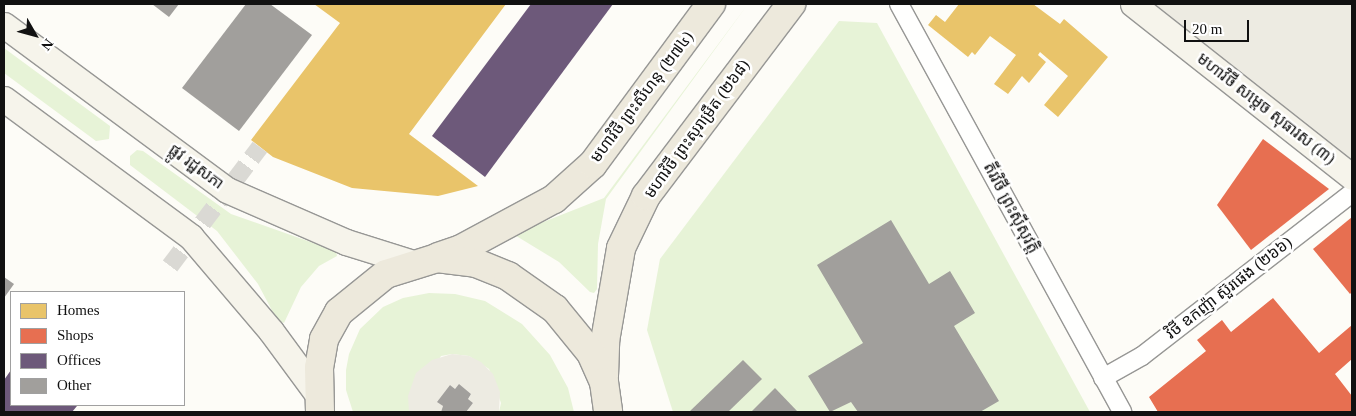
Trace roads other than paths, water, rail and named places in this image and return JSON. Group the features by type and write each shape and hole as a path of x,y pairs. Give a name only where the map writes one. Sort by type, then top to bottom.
{"main road":[{"name":"មហាវិថី ព្រះសីហនុ (២៧៤)","path":"319,407 324,339 339,312 386,274 462,249 554,199 593,164 711,4"},
{"name":"មហាវិថី ព្រះសុរាម្រឹត (២៦៨)","path":"608,403 605,341 621,248 646,196 792,4"},
{"name":"មហាវិថី សម្តេច សុធារស (៣)","path":"1133,4 1352,176"},
{"name":"ផ្លូវ រដ្ឋសភា","path":"4,25 227,190 346,242 425,260"},
{"path":"4,99 191,237 271,331 319,407"},
{"path":"425,260 476,264 508,276 535,293 577,333 591,353 608,403"}],"street":[{"name":"តីរវិថី ព្រះស៊ីសុវត្តិ","path":"899,4 1122,412"},
{"name":"វិថី ឧកញ៉ា ស៊ួរផេង (២៦៦)","path":"1103,378 1142,356 1352,193"}],"tunnel":[{"path":"170,266 260,147"}]}
